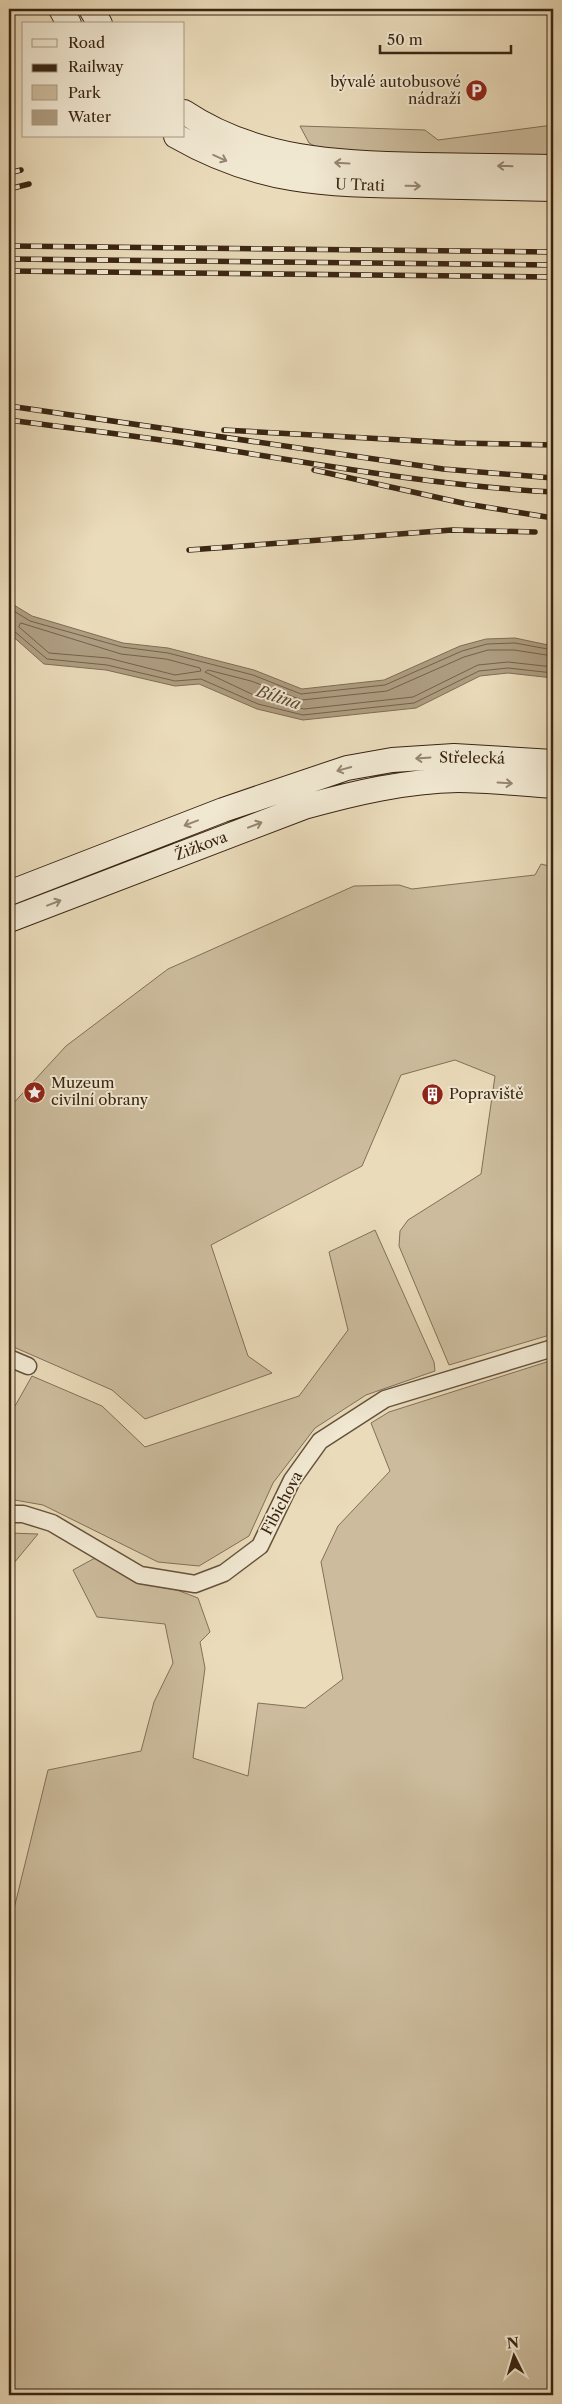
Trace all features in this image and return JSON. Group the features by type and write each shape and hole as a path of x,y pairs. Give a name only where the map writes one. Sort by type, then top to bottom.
{"main road":[{"path":"61,9 67,22"},
{"path":"91,9 99,22"},
{"name":"U Trati","path":"185,113 208,126 271,151 319,161 370,164 553,167"},
{"name":"U Trati","path":"180,138 221,159 248,169 293,180 348,185 553,189"},
{"name":"Střelecká","path":"392,760 454,756 553,762"},
{"name":"Žižkova","path":"9,893 298,783 347,768 392,760"},
{"name":"Střelecká","path":"397,785 458,780 553,786"},
{"name":"Žižkova","path":"9,920 304,807 353,793 397,785"}],"street":[{"name":"Fibichova","path":"9,1514 23,1514 52,1523 140,1575 195,1584 224,1573 260,1546 292,1480 320,1441 384,1399 553,1348"},
{"path":"9,1358 28,1366"}],"green space":[{"path":"553,125 553,156 324,151 309,143 300,126 425,130 438,140"},
{"path":"541,864 553,867 553,1334 449,1365 399,1246 400,1231 408,1220 481,1174 495,1076 455,1060 401,1075 362,1166 211,1245 248,1356 272,1373 145,1419 112,1390 9,1345 9,1108 66,1046 168,969 354,886 399,885 412,889 535,875"},
{"path":"375,1230 434,1362 435,1371 366,1395 315,1428 273,1483 249,1536 199,1566 158,1562 43,1505 9,1499 9,1410 15,1406 32,1376 102,1406 145,1447 299,1396 348,1330 329,1252"},
{"path":"553,1360 553,2395 9,2395 9,1921 11,1921 48,1770 141,1751 154,1702 173,1663 165,1624 97,1617 73,1570 95,1558 136,1583 177,1590 198,1598 210,1632 200,1642 205,1668 193,1758 248,1776 258,1703 305,1708 343,1679 321,1562 338,1526 390,1471 371,1423 389,1412"},
{"path":"9,1533 38,1534 9,1569"}],"water":[{"name":"Bílina","path":"9,602 32,616 123,643 168,648 254,670 302,689 384,680 460,646 486,639 515,638 553,646 553,678 508,673 480,676 416,708 303,720 257,709 199,684 175,686 106,670 44,664 9,633"}],"railway":[{"path":"9,173 21,170"},
{"path":"9,189 29,184"},
{"path":"9,246 553,252"},
{"path":"9,259 553,265"},
{"path":"9,271 553,277"},
{"path":"9,406 443,469 553,478"},
{"path":"9,420 164,440 426,480 553,492"},
{"path":"224,430 457,443 553,445"},
{"path":"314,470 467,504 553,518"},
{"path":"189,550 452,530 535,532"}],"place":[{"name":"bývalé autobusové nádraží","path":"477,91"},
{"name":"Muzeum civilní obrany","path":"35,1092"},
{"name":"Popraviště","path":"433,1094"}]}
